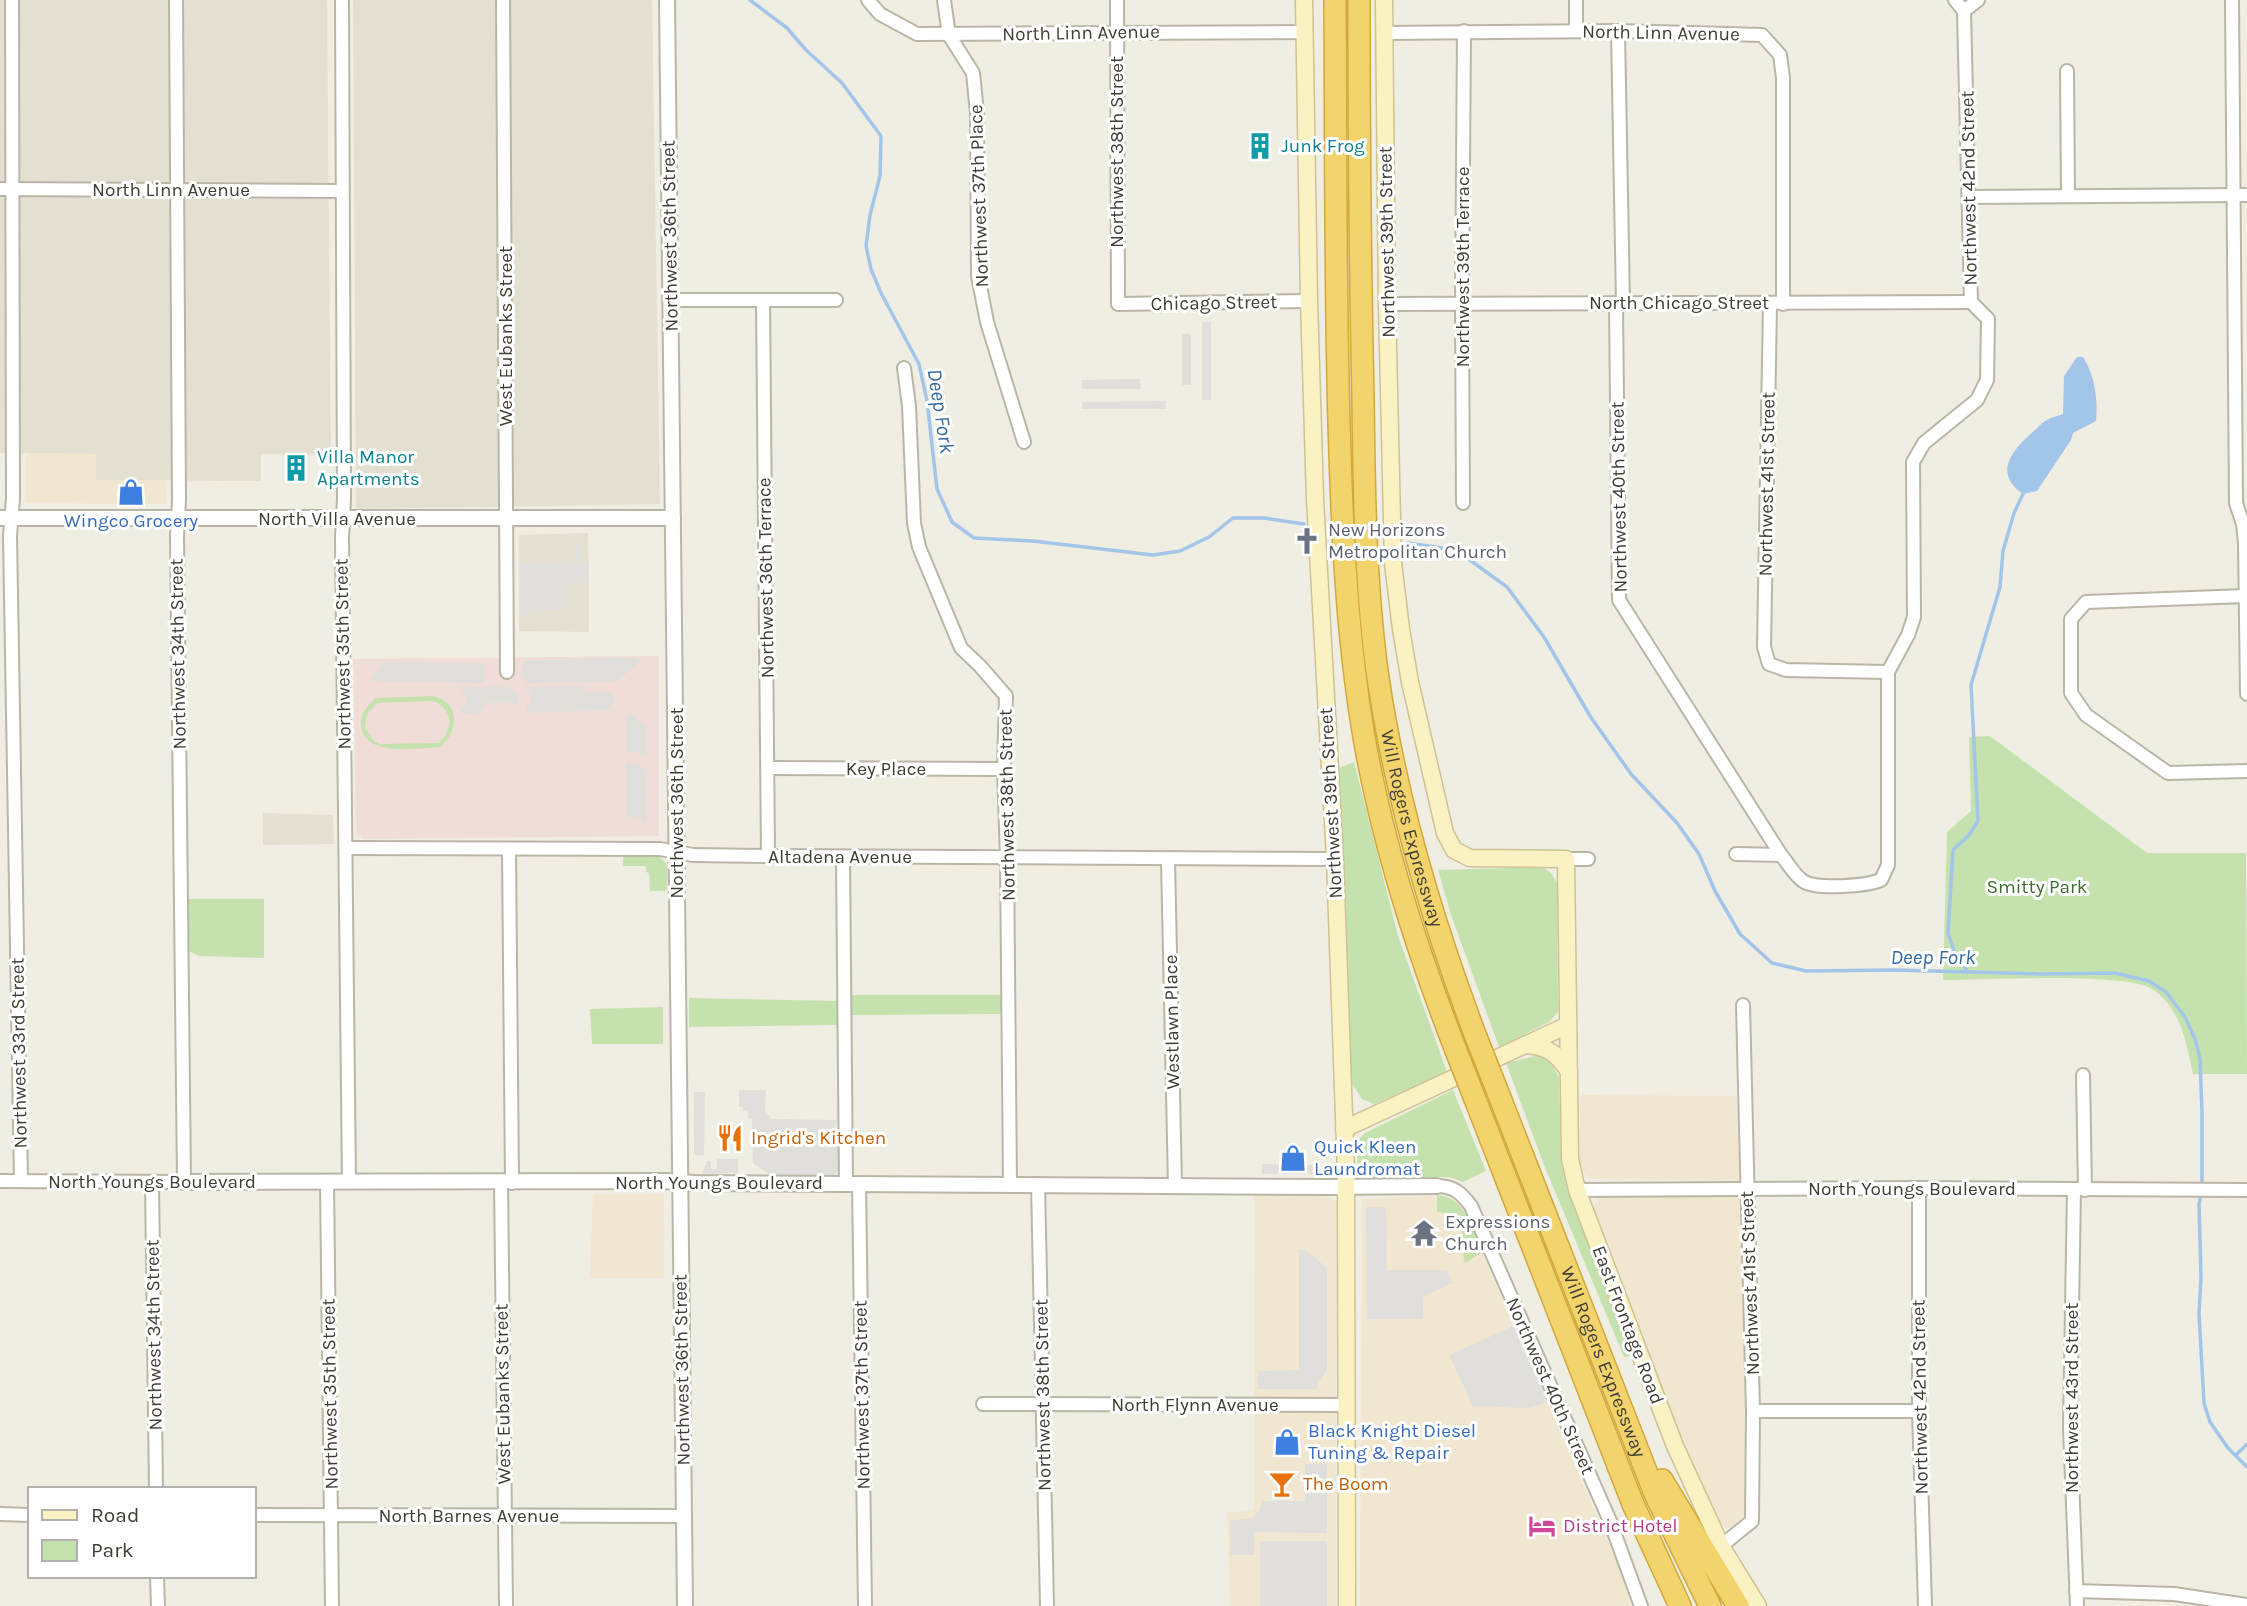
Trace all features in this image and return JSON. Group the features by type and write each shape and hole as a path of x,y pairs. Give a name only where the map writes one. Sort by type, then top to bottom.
{"highway":[{"name":"Will Rogers Expressway","path":"1335,0 1337,353 1344,553 1355,672 1372,778 1413,936 1633,1504 1678,1603"},
{"name":"Will Rogers Expressway","path":"1359,0 1364,456 1368,557 1377,668 1396,775 1421,880 1476,1037 1655,1494 1710,1606"},
{"path":"1623,1415 1738,1606"}],"main road":[{"name":"Northwest 39th Street","path":"1304,0 1309,301 1318,550 1335,859 1346,1187 1347,1606"},
{"name":"Northwest 39th Street","path":"1384,0 1391,513 1393,563 1410,682 1445,833 1458,853 1470,858 1566,859"},
{"path":"1344,1129 1568,1025 1566,859"},
{"name":"East Frontage Road","path":"1568,1025 1570,1159 1577,1190 1675,1446 1721,1546 1758,1606"},
{"path":"1525,1045 1541,1046 1552,1051 1569,1072"}],"street":[{"name":"Northwest 33rd Street","path":"12,0 6,189 6,518 11,578 21,1181"},
{"name":"Northwest 34th Street","path":"176,0 177,536 184,1182"},
{"name":"Northwest 35th Street","path":"342,0 342,666 349,1182"},
{"name":"West Eubanks Street","path":"503,0 507,672"},
{"name":"Northwest 36th Street","path":"667,0 685,1606"},
{"name":"North Linn Avenue","path":"869,0 880,14 917,34 1305,32"},
{"path":"944,0 949,35"},
{"name":"Northwest 38th Street","path":"1117,0 1118,304"},
{"path":"1576,0 1576,31"},
{"path":"1955,0 1964,11 1978,0"},
{"path":"2232,0 2236,503 2245,524 2247,694"},
{"name":"Northwest 42nd Street","path":"1781,855 1802,880 1810,884 1867,885 1881,880 1888,865 1888,671 1908,635 1914,617 1913,462 1924,443 1977,400 1987,380 1988,320 1971,302 1964,11"},
{"name":"Northwest 39th Terrace","path":"1463,503 1464,31"},
{"name":"North Linn Avenue","path":"1384,33 1618,31 1762,35 1780,55 1783,78"},
{"name":"Northwest 40th Street","path":"1618,31 1619,600 1781,855"},
{"name":"Northwest 37th Place","path":"949,35 973,73 977,113 978,276 987,322 1024,442"},
{"path":"2067,71 2068,195"},
{"name":"Northwest 41st Street","path":"1783,78 1764,647 1769,664 1786,670 1888,671"},
{"name":"North Linn Avenue","path":"6,189 342,191"},
{"path":"1970,197 2247,195"},
{"path":"671,300 836,300"},
{"name":"Northwest 36th Terrace","path":"763,300 768,856"},
{"name":"Chicago Street","path":"1118,304 1309,301"},
{"name":"North Chicago Street","path":"1387,304 1971,302"},
{"name":"Northwest 38th Street","path":"904,368 909,406 914,523 919,547 961,648 1006,696 1004,769 1010,1184"},
{"name":"North Villa Avenue","path":"6,518 673,518"},
{"path":"2245,596 2086,602 2071,619 2071,693 2086,715 2168,773 2247,771"},
{"name":"Key Place","path":"768,768 1004,769"},
{"name":"Altadena Avenue","path":"346,848 660,849 693,855 843,857 1335,859"},
{"name":"West Eubanks Street","path":"506,1606 509,850"},
{"path":"1736,854 1781,855"},
{"name":"Northwest 37th Street","path":"843,857 865,1606"},
{"path":"1566,859 1588,859"},
{"name":"Westlawn Place","path":"1168,860 1175,1185"},
{"name":"Northwest 41st Street","path":"1721,1546 1752,1521 1754,1411 1743,1004"},
{"name":"Northwest 43rd Street","path":"2077,1606 2070,1428 2083,1076"},
{"name":"North Youngs Boulevard","path":"0,1181 1437,1186"},
{"name":"Northwest 34th Street","path":"152,1182 156,1487"},
{"name":"Northwest 35th Street","path":"327,1182 332,1606"},
{"name":"Northwest 38th Street","path":"1038,1184 1047,1606"},
{"name":"Northwest 40th Street","path":"1437,1186 1459,1191 1471,1206 1610,1521 1641,1606"},
{"name":"Northwest 42nd Street","path":"1919,1188 1919,1411 1926,1606"},
{"name":"North Youngs Boulevard","path":"1577,1190 2247,1190"},
{"name":"North Flynn Avenue","path":"983,1404 1346,1405"},
{"path":"1754,1411 1919,1411"},
{"path":"0,1514 28,1514"},
{"name":"North Barnes Avenue","path":"256,1515 684,1516"},
{"path":"157,1578 158,1606"},
{"path":"2076,1591 2174,1594 2247,1605"}],"shaded area":[{"path":"0,0 327,0 331,455 261,454 261,481 96,480 96,454 0,453"},
{"path":"353,0 652,0 660,504 356,509"},
{"path":"1202,322 1211,322 1211,400 1202,400"},
{"path":"1182,334 1191,334 1191,385 1182,385"},
{"path":"1140,379 1141,389 1082,389 1082,380"},
{"path":"1166,401 1166,409 1082,409 1082,402"},
{"path":"26,453 96,454 96,480 166,481 166,504 26,503"},
{"path":"588,533 589,632 519,631 519,535"},
{"path":"575,545 580,545 580,562 589,562 589,583 567,584 567,609 531,610 531,617 519,616 519,563 575,563"},
{"path":"659,656 659,836 363,839 356,834 353,659"},
{"path":"636,658 640,662 616,682 528,683 522,676 522,666 527,660"},
{"path":"384,662 481,663 485,666 484,683 370,681"},
{"path":"580,686 587,694 611,692 615,699 608,710 526,713 526,708 531,704 531,695 524,687"},
{"path":"464,687 508,687 518,695 518,703 487,703 477,714 465,714 460,710 467,705 467,697 460,691"},
{"path":"626,716 634,716 647,727 647,753 643,756 639,752 626,752"},
{"path":"626,763 637,763 647,772 647,791 644,795 647,797 645,824 637,817 627,817"},
{"path":"263,813 333,815 334,844 263,845"},
{"path":"739,1090 766,1090 765,1110 771,1119 839,1120 835,1125 835,1131 839,1135 839,1167 836,1174 828,1178 818,1173 813,1178 773,1177 753,1163 752,1119 748,1118 748,1110 739,1107"},
{"path":"694,1092 705,1092 704,1155 694,1155"},
{"path":"1580,1095 1736,1096 1739,1180 1592,1179 1580,1171"},
{"path":"717,1159 738,1159 738,1173 702,1174 707,1161 711,1161 711,1169 717,1169"},
{"path":"1262,1164 1317,1165 1317,1174 1262,1174"},
{"path":"1255,1193 1318,1193 1336,1201 1336,1606 1230,1606 1227,1513 1254,1510"},
{"path":"664,1194 664,1278 590,1278 593,1195"},
{"path":"1605,1195 1738,1196 1743,1206 1745,1514 1735,1524 1726,1528 1713,1517 1691,1471 1592,1210 1598,1199"},
{"path":"1445,1196 1457,1202 1463,1209 1619,1567 1631,1606 1360,1606 1362,1199"},
{"path":"1366,1207 1386,1207 1387,1270 1447,1270 1453,1283 1423,1297 1423,1319 1367,1319"},
{"path":"1299,1249 1305,1249 1327,1268 1327,1371 1318,1381 1317,1389 1258,1389 1258,1371 1299,1370"},
{"path":"1514,1326 1549,1402 1528,1408 1473,1406 1449,1355"},
{"path":"1305,1464 1327,1464 1327,1533 1254,1532 1254,1555 1231,1555 1230,1521 1252,1518 1259,1511 1262,1501 1305,1501"},
{"path":"1260,1541 1327,1541 1327,1606 1260,1606"}],"green space":[{"path":"433,696 442,699 453,711 454,726 451,734 440,747 393,749 372,743 365,736 361,721 365,710 376,698","holes":["431,701 444,708 450,721 446,735 439,743 380,744 374,741 365,728 369,711 378,703"]},
{"name":"Smitty Park","path":"1990,736 2147,853 2246,853 2247,1074 2193,1074 2176,1016 2162,997 2152,989 2137,984 2084,979 1943,980 1947,832 1971,811 1969,737"},
{"path":"1354,762 1398,936 1447,1072 1374,1104 1362,1099 1351,1082 1339,768"},
{"path":"649,855 662,859 667,866 665,891 650,891 646,866 623,866 623,856"},
{"path":"1542,867 1551,873 1557,883 1558,1012 1549,1022 1499,1047 1451,915 1438,870"},
{"path":"185,899 264,899 264,958 199,956 186,950"},
{"path":"851,995 1001,995 1001,1014 851,1015"},
{"path":"689,998 838,1001 838,1025 689,1027"},
{"path":"663,1007 663,1044 592,1044 590,1009"},
{"path":"1540,1055 1551,1063 1559,1077 1561,1161 1567,1189 1631,1356 1624,1357 1544,1165 1506,1063"},
{"path":"1453,1090 1486,1171 1463,1182 1449,1177 1367,1178 1358,1170 1356,1142 1365,1133"},
{"path":"1437,1195 1454,1201 1471,1223 1482,1250 1467,1262 1464,1262 1461,1215 1437,1212"}],"water":[{"path":"2077,357 2083,357 2093,380 2096,421 2073,433 2037,491 2023,494 2009,478 2009,461 2019,445 2042,423 2063,414 2064,376"}],"waterway":[{"name":"Deep Fork","path":"750,0 787,28 806,50 842,83 881,136 880,176 870,215 866,246 871,269 881,293 919,364 927,401 937,489 952,522 974,538 1033,541 1153,555 1180,551 1209,537 1233,518 1264,518 1304,524"},
{"path":"1968,972 1954,951 1948,933 1953,850 1969,835 1978,821 1971,685 2000,587 2003,551 2014,513 2023,494"},
{"name":"Deep Fork","path":"1408,543 1456,550 1507,587 1544,637 1590,716 1631,774 1677,823 1699,854 1715,891 1740,934 1772,963 1806,971 2115,973 2149,981 2166,992 2185,1017 2200,1059 2202,1186"},
{"name":"Deep Fork","path":"2201,1194 2199,1314 2204,1403 2210,1422 2228,1448 2247,1467"},
{"path":"2236,1455 2247,1444"}],"place":[{"name":"Junk Frog","path":"1260,146"},
{"name":"Villa Manor Apartments","path":"296,468"},
{"name":"Wingco Grocery","path":"131,492"},
{"name":"New Horizons Metropolitan Church","path":"1307,541"},
{"name":"Ingrid's Kitchen","path":"730,1138"},
{"name":"Quick Kleen Laundromat","path":"1293,1158"},
{"name":"Expressions Church","path":"1424,1233"},
{"name":"Black Knight Diesel Tuning & Repair","path":"1287,1442"},
{"name":"The Boom","path":"1282,1484"},
{"name":"District Hotel","path":"1542,1526"}]}
